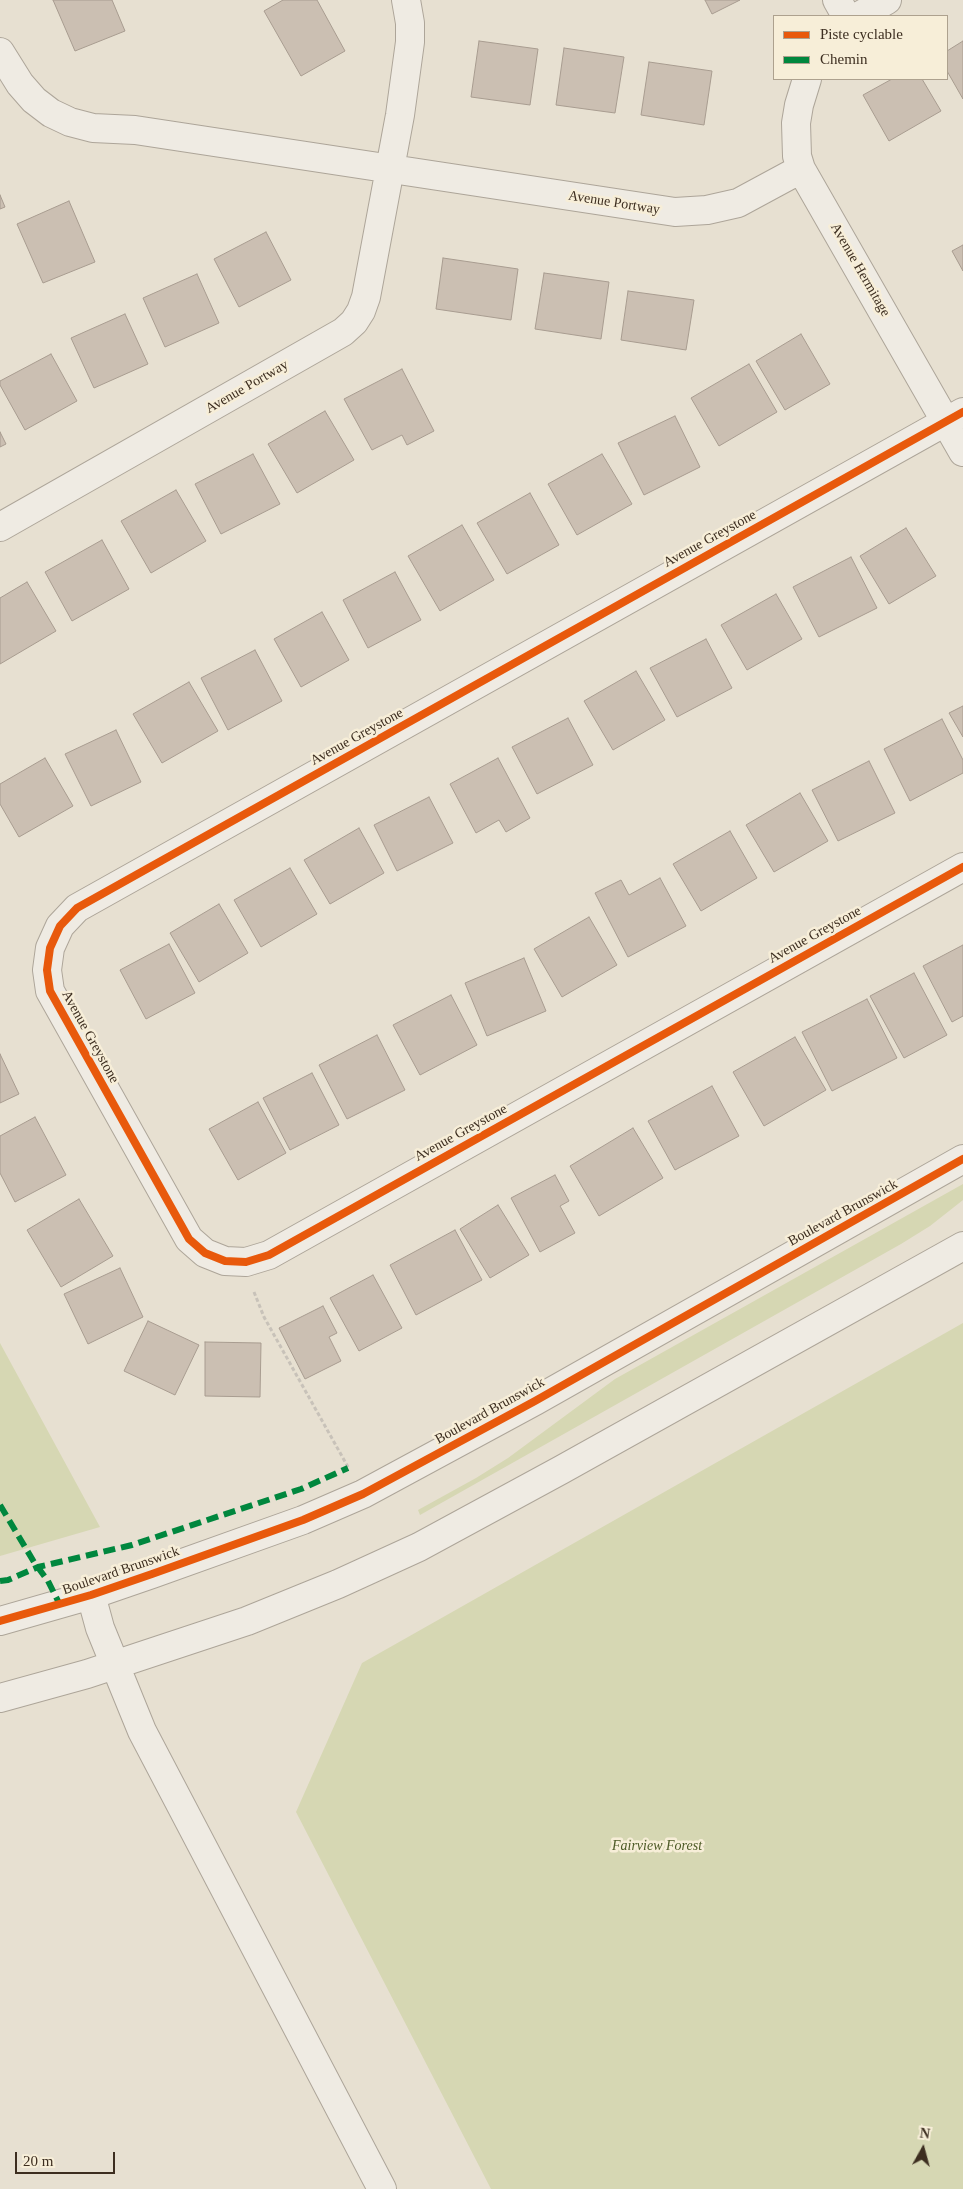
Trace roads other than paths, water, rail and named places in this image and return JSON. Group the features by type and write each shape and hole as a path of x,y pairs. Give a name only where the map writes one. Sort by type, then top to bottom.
{"street":[{"path":"390,168 410,42 410,23 406,0"},
{"path":"837,0 845,15"},
{"path":"861,15 887,0"},
{"name":"Avenue Portway","path":"0,52 20,84 34,100 51,113 70,122 93,128 135,130 675,212 707,210 738,202 801,169"},
{"name":"Avenue Hermitage","path":"807,80 796,122 797,156 801,169 954,416 963,452"},
{"name":"Avenue Portway","path":"0,527 343,332 362,311 390,168"},
{"name":"Avenue Greystone","path":"954,416 77,908 60,926 50,948 47,970 50,991 189,1239 205,1253 226,1262 246,1262 278,1250 963,867"},
{"name":"Boulevard Brunswick","path":"0,1621 91,1596 272,1532 362,1494 535,1401 963,1159"},
{"path":"0,1698 114,1666 295,1602 419,1547 963,1246"},
{"path":"91,1596 114,1666 147,1740 382,2189"}],"park label":[{"name":"Fairview Forest","path":"657,1846"}]}
